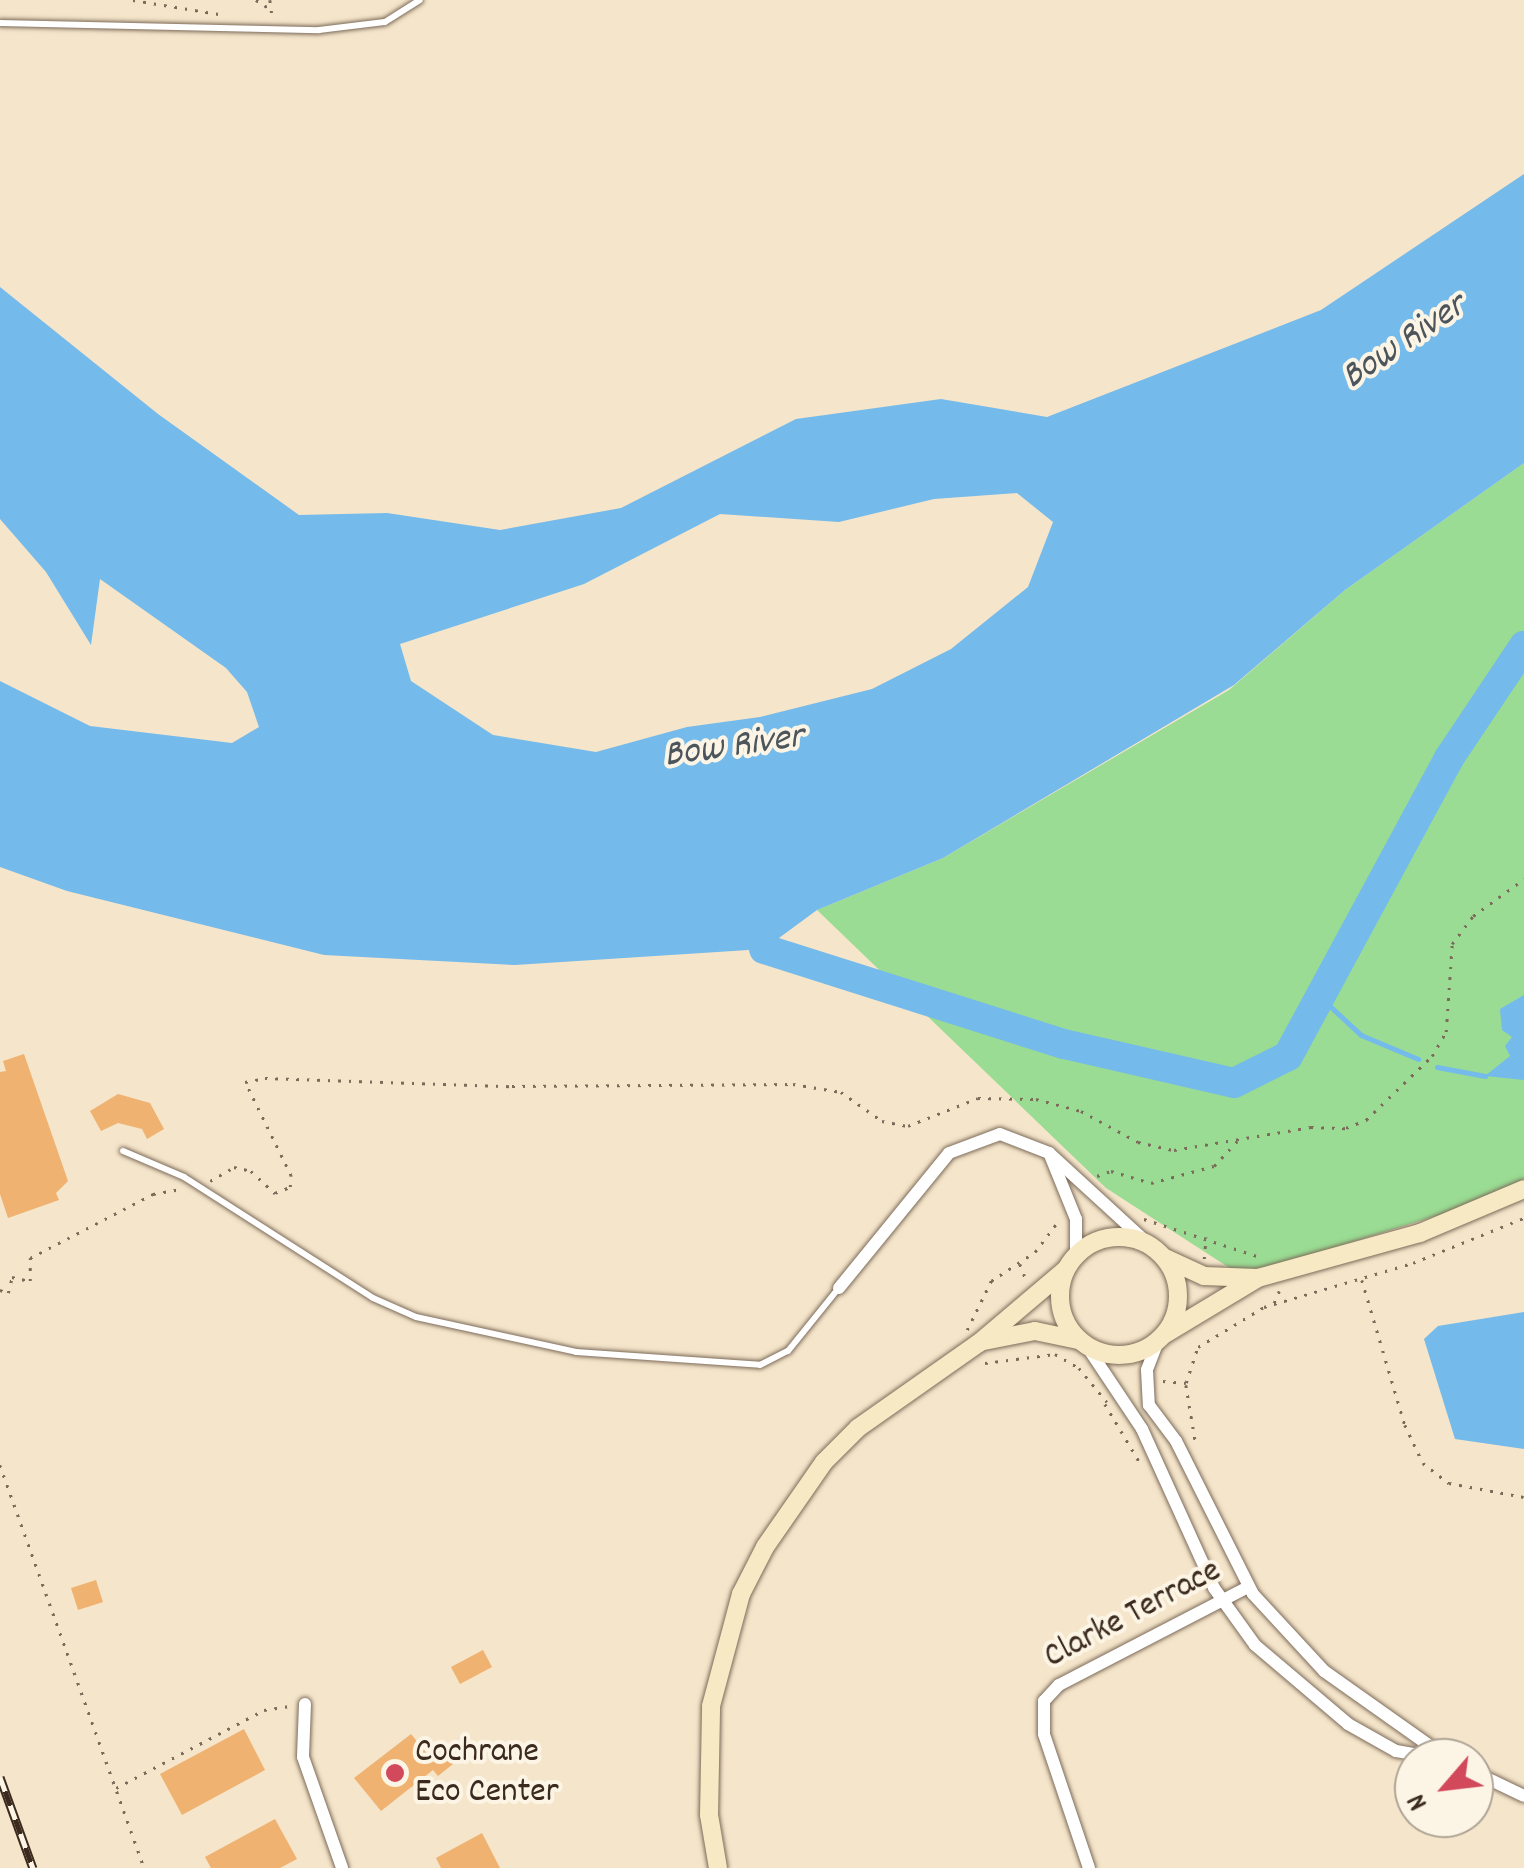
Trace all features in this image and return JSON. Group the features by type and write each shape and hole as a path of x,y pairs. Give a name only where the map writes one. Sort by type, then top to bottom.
{"main road":[{"path":"979,1342 1035,1330 1123,1355 1162,1337 1258,1278 1420,1233 1524,1188"},
{"path":"718,1868 709,1815 711,1706 741,1594 765,1547 824,1462 891,1400 979,1342 1070,1262 1108,1236 1146,1242 1165,1258 1204,1276 1258,1278"},
{"path":"1162,1337 1178,1296 1165,1258"},
{"path":"1070,1262 1060,1307 1082,1342"}],"street":[{"path":"839,1288 958,1147 1000,1134 1049,1153 1146,1242"},
{"path":"1049,1153 1076,1219 1070,1262"},
{"path":"1162,1337 1147,1370 1149,1405 1176,1440 1248,1587 1324,1671 1418,1738"},
{"path":"1082,1342 1142,1429 1222,1601 1263,1654 1326,1710 1394,1750"},
{"name":"Clarke Terrace","path":"1089,1868 1044,1734 1044,1701 1060,1685 1248,1587"},
{"path":"305,1704 302,1757 342,1868"},
{"path":"1494,1782 1524,1796"}],"lane":[{"path":"0,23 319,30 385,22 420,0"},
{"path":"123,1151 204,1191 373,1298 416,1318 576,1352 760,1365 788,1351 839,1288"}],"path":[{"path":"133,0 240,16"},
{"path":"256,0 270,8"},
{"path":"256,18 273,20 270,0"},
{"path":"0,1290 8,1293 12,1276 30,1281 30,1258 153,1194 183,1189 200,1198 214,1175 234,1166 251,1171 275,1193 290,1187 291,1176 245,1082 265,1078 512,1086 793,1084 841,1092 882,1121 908,1126 978,1098 1036,1099 1080,1111 1156,1147 1238,1140 1366,1120 1432,1056 1446,1032 1447,964 1460,928 1524,880"},
{"path":"1104,1186 1096,1178 1105,1171 1151,1183 1214,1166 1238,1140"},
{"path":"1142,1218 1206,1236 1290,1269"},
{"path":"1198,1432 1186,1383 1192,1354 1225,1326 1274,1303 1362,1278 1524,1218"},
{"path":"956,1356 988,1286 1046,1242 1058,1222 1068,1219"},
{"path":"1203,1265 1206,1236"},
{"path":"1020,1263 1026,1288"},
{"path":"1362,1278 1405,1425 1424,1462 1449,1483 1524,1496"},
{"path":"997,1366 1028,1354 1055,1354 1079,1368 1105,1403 1138,1463"},
{"path":"1154,1380 1186,1383"},
{"path":"1105,1403 1113,1398"},
{"path":"0,1465 144,1868"},
{"path":"114,1788 264,1710 305,1704"}],"green space":[{"path":"1524,463 1524,1189 1242,1276 1106,1188 817,910 943,858 1229,690 1345,590"}],"water":[{"name":"Bow River","path":"1524,174 1524,463 1345,590 1234,685 943,858 817,910 764,949 515,965 324,955 67,891 0,867 0,681 90,726 232,743 259,727 247,692 226,668 100,579 91,645 46,572 0,519 0,287 158,414 299,515 387,513 500,530 621,508 796,419 941,399 1047,417 1321,310","holes":["1017,493 1053,522 1028,587 951,649 872,689 760,717 687,727 596,752 493,735 411,681 400,644 584,584 720,514 839,522 934,499"]},
{"path":"1524,995 1524,1080 1485,1076 1510,1056 1505,1046 1512,1037 1502,1030 1500,1009"},
{"path":"1524,1312 1524,1449 1455,1439 1424,1339 1438,1326"}],"building":[{"path":"24,1054 68,1181 56,1193 59,1200 8,1218 0,1194 0,1072 6,1071 3,1061"},
{"path":"118,1094 150,1103 164,1129 147,1139 142,1129 118,1123 101,1131 90,1111"},
{"path":"96,1580 103,1602 78,1610 71,1588"},
{"path":"483,1650 492,1667 460,1684 451,1667"},
{"path":"244,1729 265,1770 182,1815 160,1774"},
{"name":"Cochrane Eco Center","path":"411,1734 429,1756 440,1747 453,1764 438,1776 433,1770 381,1811 354,1778"},
{"path":"275,1819 297,1859 280,1868 211,1868 205,1857"},
{"path":"482,1833 500,1868 441,1868 436,1858"}],"waterway":[{"path":"764,949 1064,1044 1234,1083 1288,1056 1449,758 1524,646"},
{"path":"1320,997 1361,1035 1418,1059"},
{"path":"1437,1067 1485,1076"}],"railway":[{"path":"0,1777 33,1868"}],"place":[{"name":"Cochrane Eco Center","path":"395,1773"}]}
